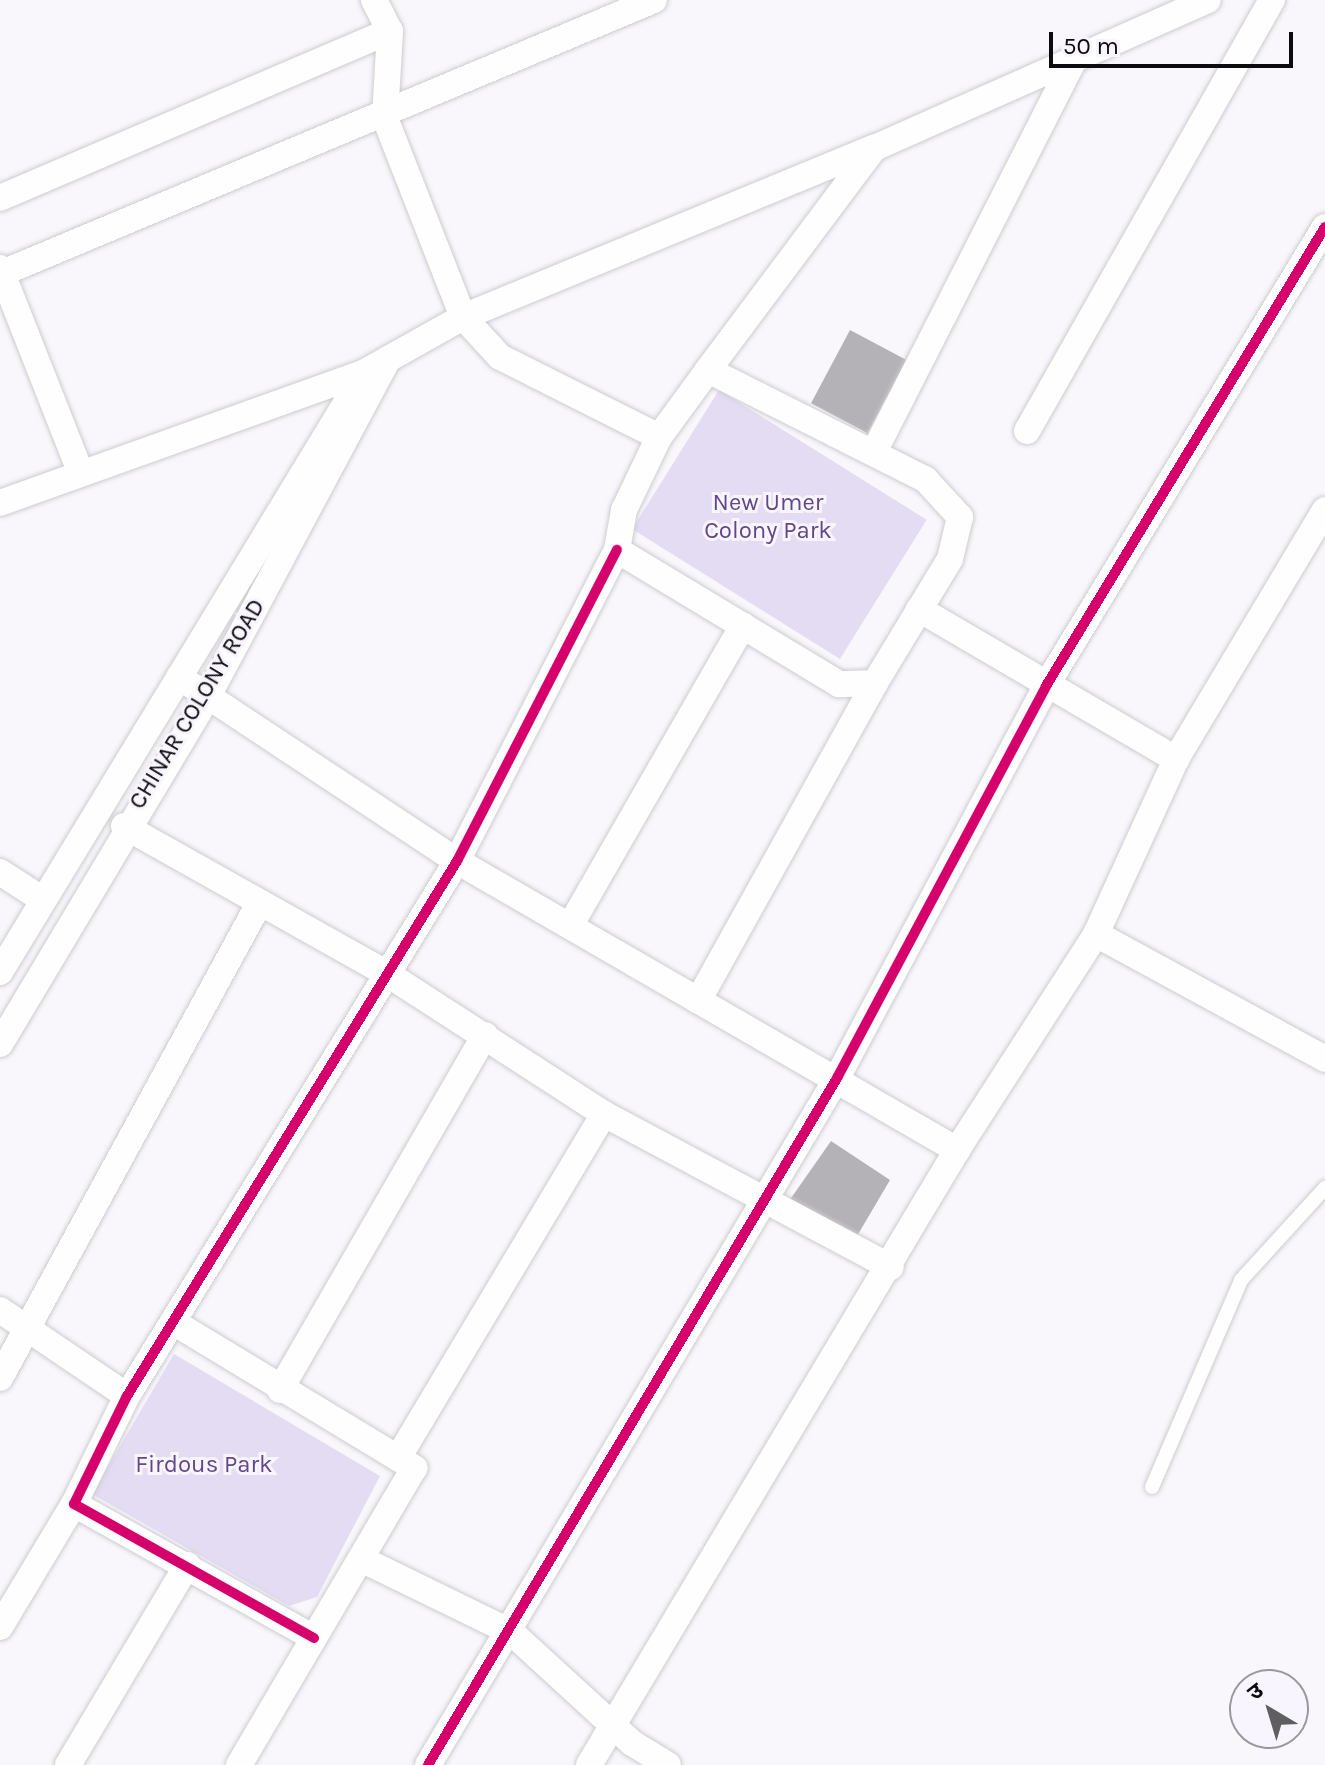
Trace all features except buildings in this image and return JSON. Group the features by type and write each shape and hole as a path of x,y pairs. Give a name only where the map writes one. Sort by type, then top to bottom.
{"street":[{"path":"374,0 390,31 385,118 463,317 513,364 659,437"},
{"path":"80,471 1,272 385,118 654,0"},
{"path":"0,527 9,499 80,471 365,372 463,317 874,148 1208,0"},
{"path":"1027,431 1272,0"},
{"path":"0,198 390,31"},
{"path":"874,452 1076,56"},
{"path":"0,1627 74,1504 127,1396 175,1323 457,861 617,550 624,510 659,437 874,148"},
{"path":"428,1765 511,1632 761,1202 837,1078 1046,686 1325,227"},
{"name":"CHINAR COLONY ROAD","path":"0,1044 124,826 208,696 388,359"},
{"path":"698,1001 875,683 950,559 960,517 925,479 708,370"},
{"name":"CHINAR COLONY ROAD","path":"0,972 40,898 365,372"},
{"path":"589,1765 891,1267 957,1150 1096,934 1176,759 1325,510"},
{"path":"617,550 839,684 875,683"},
{"path":"919,609 1046,686 1176,759"},
{"path":"570,926 743,625"},
{"path":"179,677 457,861 957,1150"},
{"path":"124,826 386,973 604,1114 761,1202 891,1267"},
{"path":"0,872 40,898"},
{"path":"0,1378 32,1325 260,902"},
{"path":"1096,934 1325,1059"},
{"path":"280,1390 485,1035"},
{"path":"398,1458 604,1114"},
{"path":"0,1310 32,1325 127,1396"},
{"path":"175,1323 280,1390 414,1468 239,1765"},
{"path":"74,1504 314,1638"},
{"path":"361,1559 511,1632 613,1723 625,1754 668,1765"},
{"path":"68,1765 187,1565"}],"lane":[{"path":"1152,1487 1241,1280 1325,1188"}],"green space":[{"name":"New Umer Colony Park","path":"719,390 927,520 840,659 632,529"},
{"name":"Firdous Park","path":"174,1354 380,1476 317,1597 289,1606 92,1494"}],"cycle path":[{"path":"428,1765 837,1078 1046,686 1325,227"},
{"path":"314,1638 74,1504 127,1396 457,861 617,550"}]}
